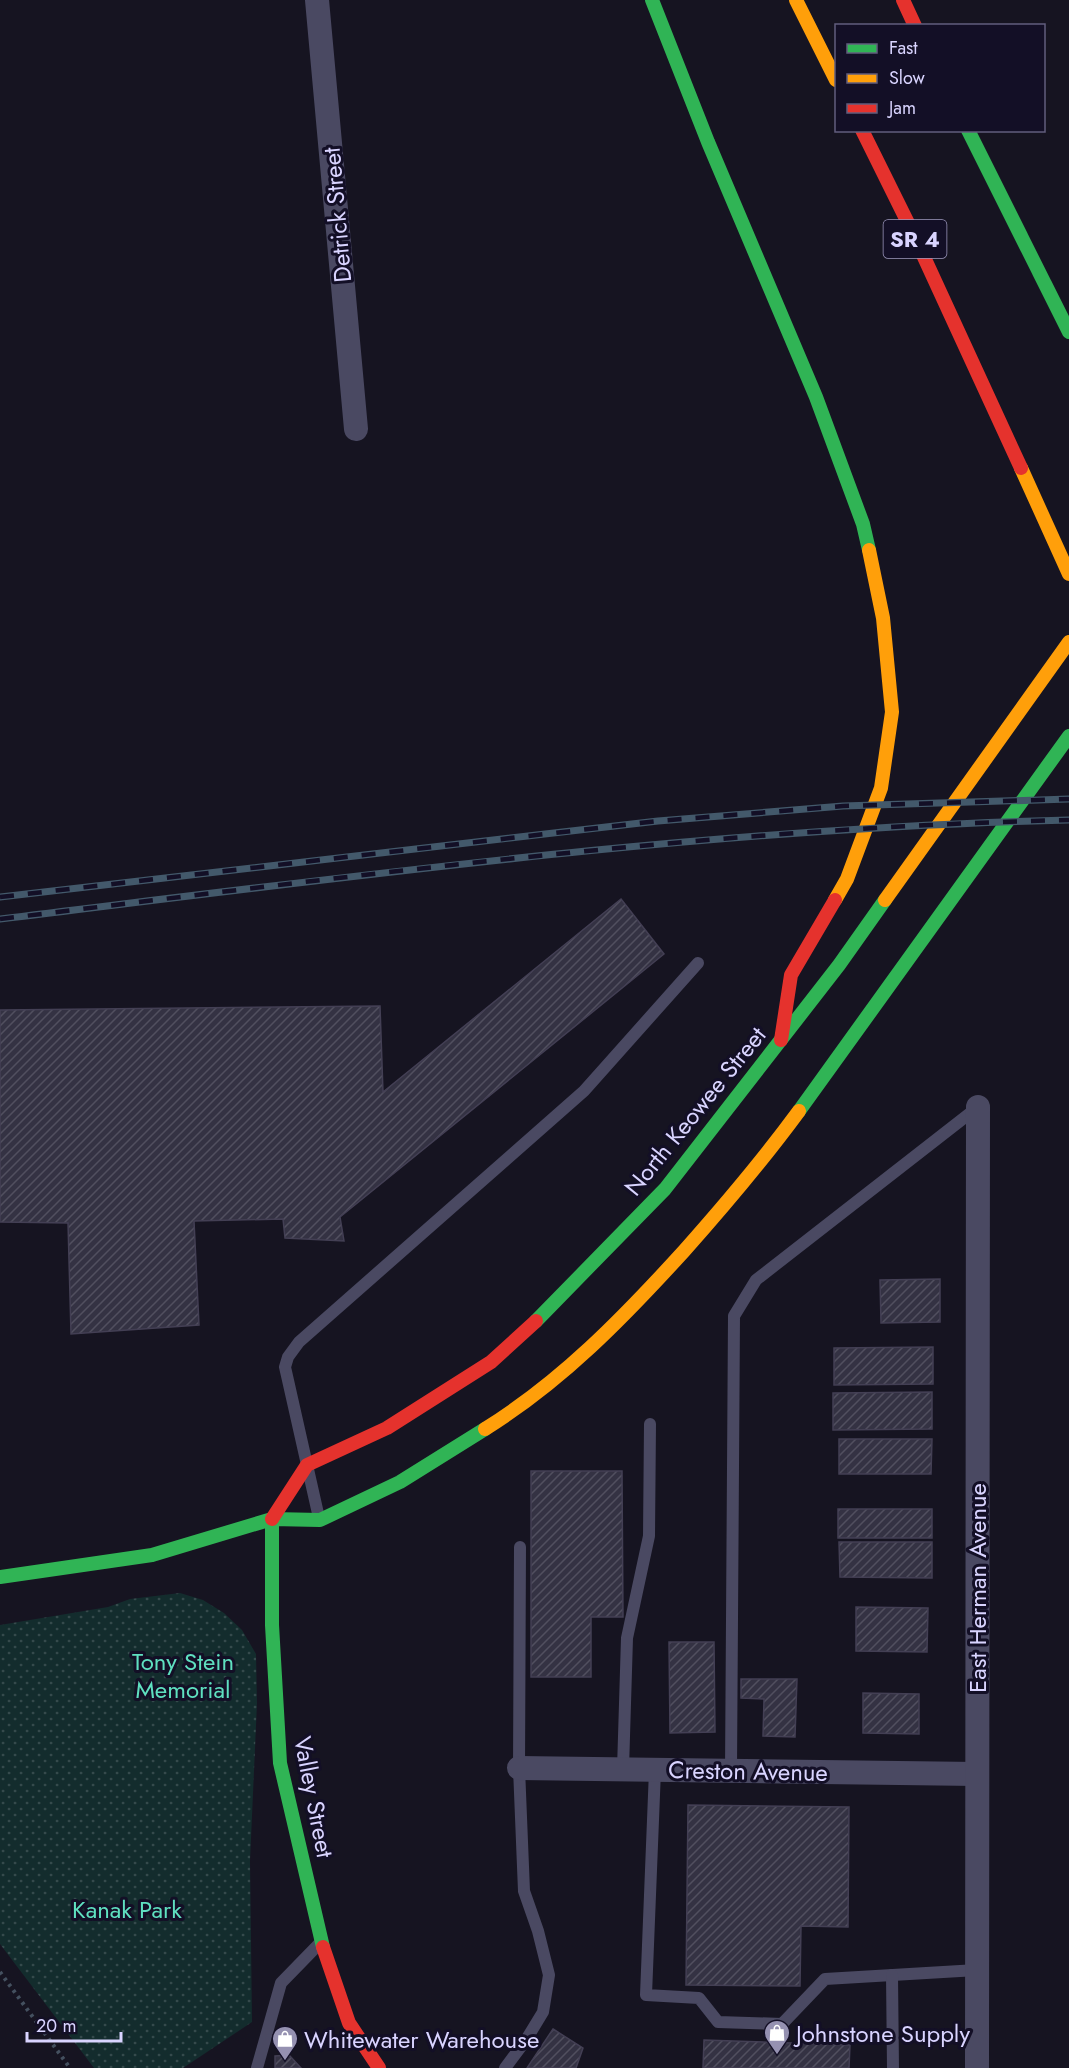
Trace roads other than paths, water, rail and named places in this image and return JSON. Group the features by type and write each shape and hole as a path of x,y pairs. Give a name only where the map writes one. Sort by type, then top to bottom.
{"main road":[{"path":"652,0 708,142 816,397 863,524 883,618 892,712 881,788 847,879 791,975 781,1040"},
{"path":"796,0 835,76"},
{"path":"903,0 914,24"},
{"name":"SR 4","path":"862,132 912,231 1069,574"},
{"path":"969,132 1069,332"},
{"name":"North Keowee Street","path":"307,1465 387,1428 491,1362 536,1321 665,1190 839,965 1069,642"},
{"path":"0,1577 152,1555 272,1519 320,1520 399,1482 514,1410 579,1359 630,1311 742,1186 1069,736"},
{"path":"272,1519 307,1465"},
{"name":"Valley Street","path":"272,1519 272,1625 280,1763 321,1941 349,2023 380,2068"}],"street":[{"name":"Detrick Street","path":"318,0 356,429"},
{"name":"East Herman Avenue","path":"977,2068 978,1107"},
{"name":"Creston Avenue","path":"519,1768 977,1774"}],"lane":[{"path":"320,1520 285,1367 288,1357 299,1342 584,1091 698,963"},
{"path":"731,1771 734,1316 756,1280 978,1107"},
{"path":"623,1769 627,1638 649,1536 650,1424"},
{"path":"505,2068 543,2012 549,1975 538,1931 524,1890 519,1768 520,1547"},
{"path":"655,1770 646,1995 699,1998 718,2022 782,2024 825,1979 977,1970"},
{"path":"257,2068 281,1983 321,1941"},
{"path":"892,1975 893,2068"}],"railway":[{"path":"0,897 658,821 843,806 1069,799"},
{"path":"0,919 533,856 801,833 1069,820"}],"place":[{"name":"Johnstone Supply","path":"777,2056"},
{"name":"Whitewater Warehouse","path":"285,2062"}],"park label":[{"name":"Tony Stein Memorial","path":"183,1675"},
{"name":"Kanak Park","path":"127,1909"}]}
